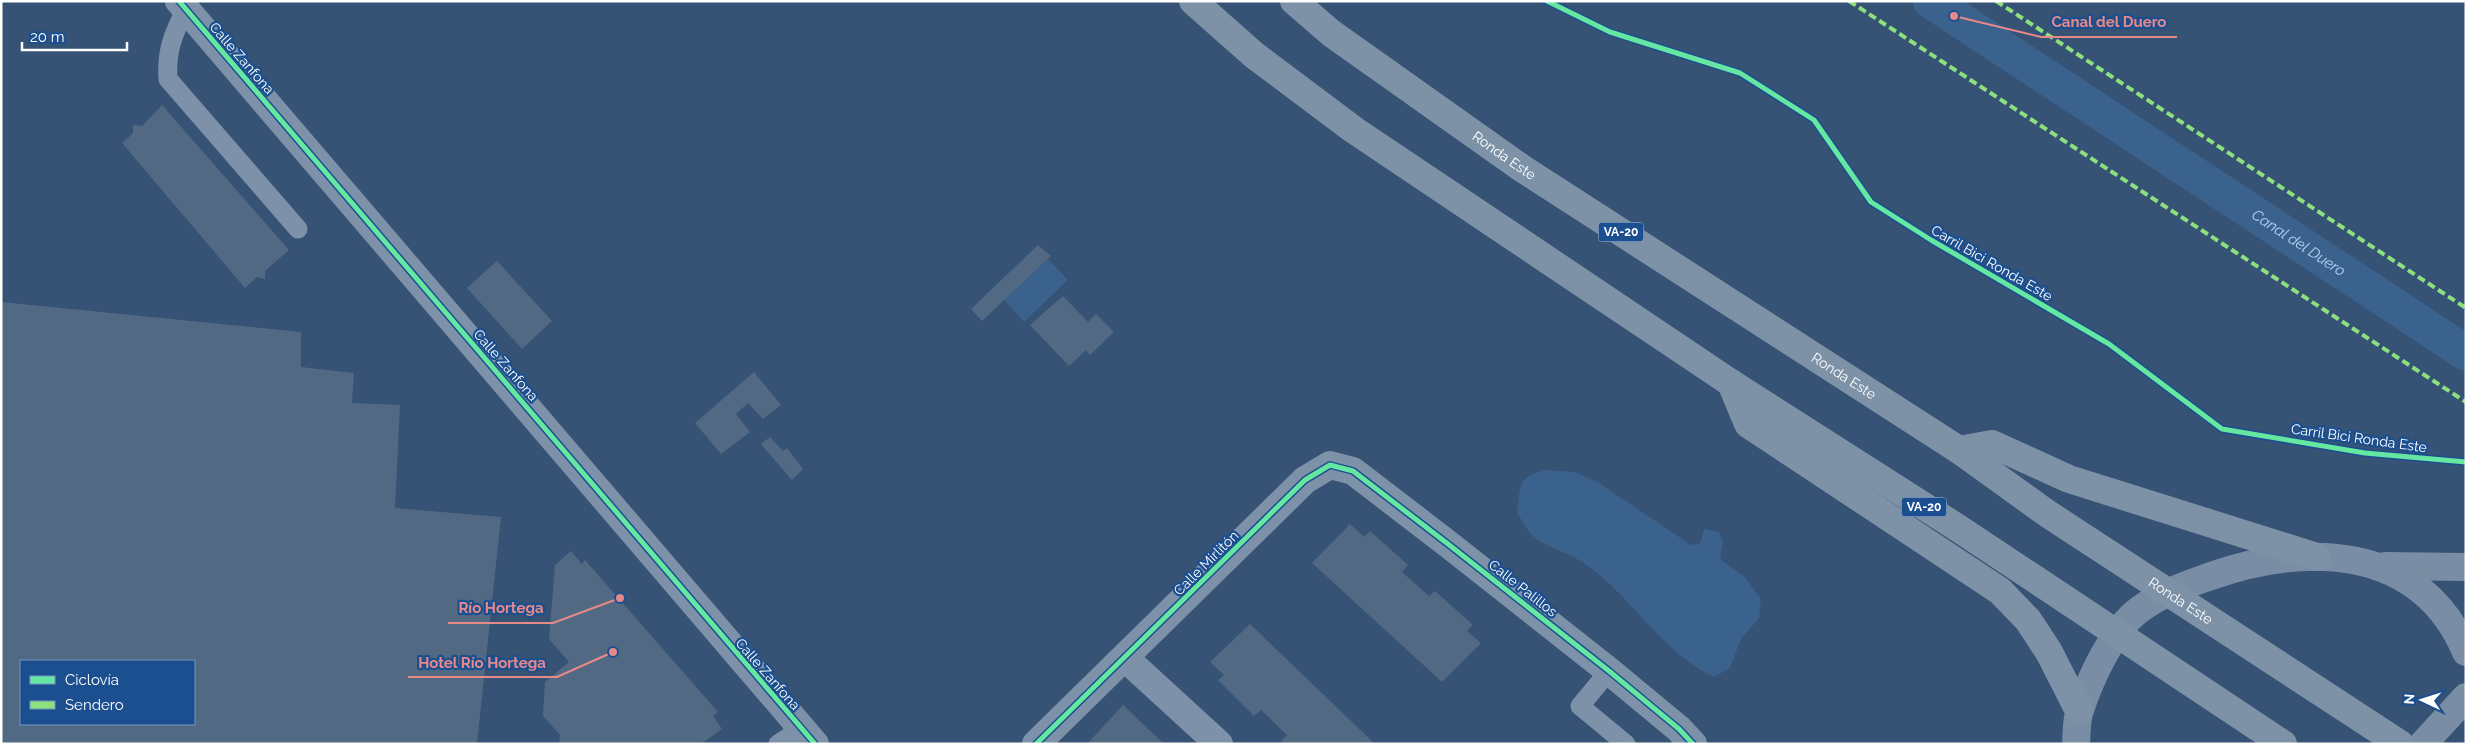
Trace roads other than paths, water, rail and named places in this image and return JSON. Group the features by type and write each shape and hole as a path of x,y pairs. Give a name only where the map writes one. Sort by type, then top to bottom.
{"highway":[{"name":"VA-20","path":"1194,1 1254,55 1354,130 1731,383 1958,528 2283,744"},
{"name":"Ronda Este","path":"1294,1 1331,33 1523,169 1959,450 2015,492 2400,744"},
{"path":"1731,383 1748,424 1894,523 2000,591 2028,620 2049,652 2079,711"},
{"path":"1959,450 1992,444 2069,479 2317,557"}],"street":[{"name":"Calle Zanfona","path":"183,5 808,737"},
{"name":"Calle Mirlitón","path":"1036,744 1126,658 1305,480 1330,464"},
{"name":"Calle Palillos","path":"1330,464 1353,471 1609,671 1679,729 1693,744"},
{"path":"2076,744 2079,711 2116,634 2138,610 2168,592 2236,567 2273,559 2344,558 2378,566 2466,567"},
{"path":"2378,566 2418,586 2446,616 2466,652"},
{"path":"1126,658 1219,744"},
{"path":"2423,744 2466,696"}],"lane":[{"path":"183,5 172,34 167,63 168,79 298,229"},
{"path":"1609,671 1580,706 1626,744"},
{"path":"778,744 808,737"}],"water":[{"path":"1048,259 1068,280 1024,322 1004,300"},
{"path":"1546,470 1575,472 1599,483 1691,545 1700,544 1704,529 1719,532 1723,541 1720,559 1745,577 1761,599 1759,618 1741,639 1730,668 1714,677 1695,666 1661,638 1600,575 1576,558 1543,543 1532,535 1517,513 1520,489 1529,476"}],"waterway":[{"name":"Canal del Duero","path":"1931,1 2466,353"}],"place":[{"name":"Canal del Duero","path":"1954,16"},
{"name":"Río Hortega","path":"620,598"},
{"name":"Hotel Río Hortega","path":"613,652"}]}
